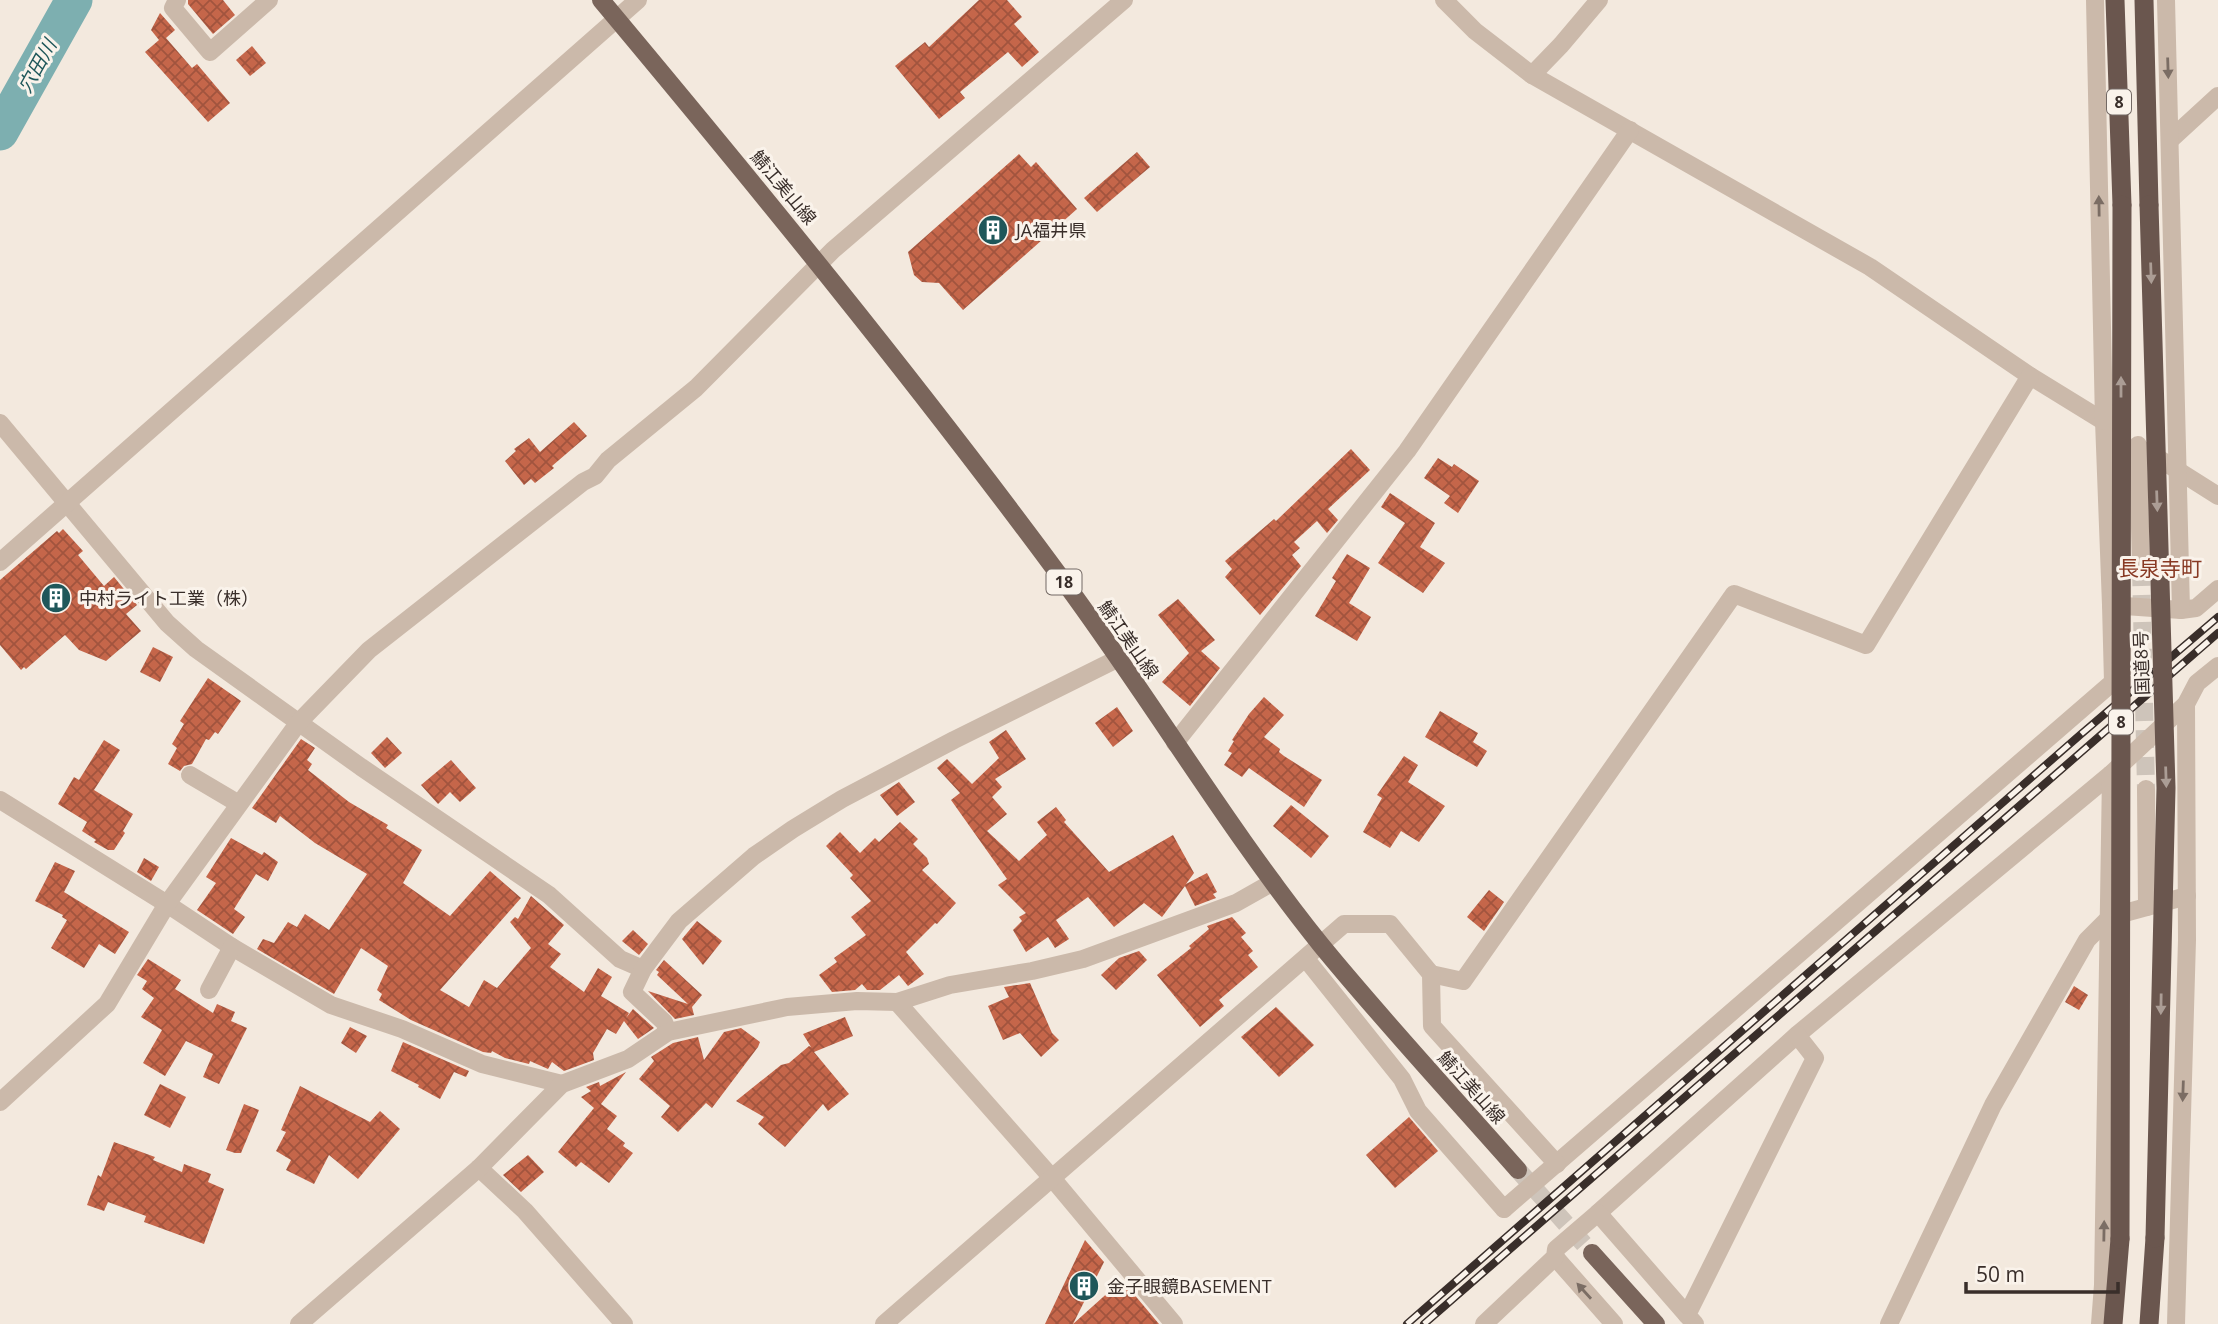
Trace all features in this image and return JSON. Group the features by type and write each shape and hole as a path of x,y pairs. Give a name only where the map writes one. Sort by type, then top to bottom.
{"highway":[{"name":"国道8号","path":"2113,1324 2120,1239 2122,205 2115,0"},
{"name":"国道8号","path":"2144,0 2166,788 2155,1238 2149,1324"}],"main road":[{"name":"鯖江美山線","path":"601,0 819,262 1065,582 1273,882 1321,945 1518,1170"},
{"path":"1592,1253 1656,1324"}],"street":[{"path":"177,0 173,8 210,52 270,0"},
{"path":"0,562 638,0"},
{"path":"0,1102 107,1004 167,904 186,882 299,722 369,650 583,482 595,476 608,460 696,388 819,262 1124,0"},
{"path":"1444,0 1475,31 1532,75 1870,267 2030,376 2218,496"},
{"path":"1532,75 1599,0"},
{"path":"1306,959 1402,1079 1418,1111 1504,1209 2113,682 2104,421 2095,0"},
{"path":"2166,0 2181,610"},
{"path":"2170,140 2218,96"},
{"path":"1175,743 1407,451 1630,130"},
{"path":"1431,974 1463,981 1734,594 1866,645 2030,376"},
{"path":"0,423 167,623 196,649 549,895 620,959 643,969"},
{"path":"2138,445 2141,568"},
{"path":"2111,605 2181,610 2196,608 2218,589"},
{"path":"668,1032 664,1022 632,992 643,969 679,920 754,856 842,799 954,740 1117,660"},
{"path":"1484,1324 1555,1257 1556,1249 1797,1035 2111,774 2186,704 2197,683 2218,666"},
{"path":"2176,1324 2187,896 2186,704"},
{"path":"2100,1324 2104,1271 2111,774"},
{"path":"190,775 239,804"},
{"path":"2146,789 2147,907"},
{"path":"0,800 232,947 331,1005 402,1029 482,1064 562,1084"},
{"path":"299,1324 478,1168 562,1084 628,1059 668,1032 787,1007 857,1001 897,1002 950,985 1083,959 1236,903 1273,882"},
{"path":"1889,1324 1993,1105 2087,940 2110,917 2187,896"},
{"path":"884,1324 1344,924 1390,924 1431,974 1432,1026 1557,1164"},
{"path":"209,990 232,947"},
{"path":"897,1002 1052,1178 1174,1324"},
{"path":"1598,1213 1691,1320 1815,1058 1797,1035"},
{"path":"478,1168 524,1211 624,1324"},
{"path":"1555,1257 1614,1324"}],"building":[{"path":"188,0 223,0 235,15 213,34 188,4"},
{"path":"979,0 1007,0 1022,17 1014,24 1039,52 1022,67 1008,52 960,92 965,98 939,119 895,66 925,42 929,47"},
{"path":"160,13 175,30 166,38 192,68 197,64 230,103 208,122 145,52 159,40 151,30"},
{"path":"252,46 266,63 250,76 236,60"},
{"path":"1137,152 1150,167 1097,212 1084,198"},
{"name":"JA福井県","path":"1019,154 1031,167 1036,162 1077,209 963,310 939,283 922,282 914,275 908,252"},
{"path":"574,422 587,436 535,483 531,479 524,485 505,461 516,451 514,449 529,438 540,452"},
{"path":"1351,449 1370,470 1328,509 1338,520 1327,533 1317,521 1294,542 1300,548 1292,555 1301,566 1260,615 1225,577 1232,569 1225,561 1274,519 1276,521"},
{"path":"1438,458 1452,467 1454,464 1479,481 1458,513 1444,503 1450,496 1424,478"},
{"path":"1390,493 1435,523 1420,547 1445,563 1423,593 1378,563 1405,523 1381,507"},
{"name":"中村ライト工業（株）","path":"63,529 83,551 78,555 104,586 114,577 137,605 126,614 141,631 106,661 79,650 65,635 26,669 24,667 21,670 0,645 0,580 57,531 59,533"},
{"path":"1347,554 1370,568 1349,603 1371,617 1357,641 1315,616 1336,581 1332,578"},
{"path":"1178,599 1215,640 1201,651 1220,668 1190,706 1162,682 1189,653 1158,615"},
{"path":"153,647 173,657 160,682 140,672"},
{"path":"208,678 241,701 218,734 215,732 209,740 206,739 192,764 184,766 180,771 168,764 177,748 172,744 184,724 180,721"},
{"path":"1264,697 1284,715 1264,737 1280,749 1279,752 1284,756 1322,780 1304,807 1249,768 1242,777 1224,765 1232,753 1228,751 1234,741 1232,740"},
{"path":"1117,707 1133,731 1113,747 1095,723"},
{"path":"1440,711 1478,733 1473,742 1487,751 1477,767 1425,737"},
{"path":"1006,730 1026,759 995,779 1002,787 992,797 1007,814 987,831 1019,861 1047,835 1037,822 1056,807 1066,820 1064,822 1109,872 1173,835 1194,873 1186,884 1207,873 1217,892 1213,894 1216,898 1195,906 1185,886 1162,917 1144,903 1114,927 1088,897 1056,920 1069,939 1055,948 1048,937 1026,952 1013,930 1022,921 1019,917 1026,913 998,885 1007,879 951,800 960,793 937,768 947,759 972,784 999,758 989,742"},
{"path":"387,737 402,753 385,768 371,753"},
{"path":"301,739 315,748 307,760 312,764 308,770 349,802 388,825 386,828 422,850 403,883 450,916 490,871 521,898 440,990 469,1007 484,980 497,988 531,948 510,922 515,917 518,919 531,896 564,925 548,944 561,954 550,967 584,992 598,968 612,977 601,996 629,1013 626,1018 633,1009 654,1028 638,1039 624,1021 616,1034 607,1029 593,1053 594,1060 564,1071 552,1062 548,1069 530,1061 529,1064 505,1058 492,1051 483,1052 411,1020 379,1000 382,994 377,990 388,966 361,948 334,994 257,949 263,939 274,943 288,922 297,927 305,914 329,930 367,874 315,843 280,816 276,823 252,808"},
{"path":"104,740 120,750 94,790 133,814 114,850 108,850 94,842 96,840 82,831 87,822 58,804 74,777 79,780"},
{"path":"1404,756 1418,765 1408,782 1445,806 1419,842 1401,831 1390,848 1363,832 1382,798 1377,795"},
{"path":"451,760 476,788 460,802 450,792 438,804 421,785"},
{"path":"899,782 915,802 897,816 880,795"},
{"path":"1291,805 1329,836 1311,858 1273,826"},
{"path":"900,822 918,839 913,844 927,858 929,864 922,870 956,903 906,952 924,974 908,986 899,975 880,990 867,990 862,984 855,990 832,992 819,975 837,962 834,958 866,935 851,917 871,901 850,878 853,875 826,846 840,832 860,853 875,838 879,842"},
{"path":"231,838 262,855 264,852 278,862 268,881 256,874 234,909 245,917 233,934 197,910 216,883 206,877"},
{"path":"144,858 159,867 151,881 137,872"},
{"path":"55,862 75,871 64,892 129,932 115,954 99,944 84,968 51,948 67,920 63,915 35,901"},
{"path":"1489,890 1504,902 1484,931 1467,917"},
{"path":"1232,917 1246,933 1241,937 1253,951 1248,955 1258,967 1219,1000 1224,1006 1200,1027 1157,975 1191,948 1189,946 1209,929 1207,926"},
{"path":"697,921 722,941 703,965 682,939"},
{"path":"633,930 648,944 639,955 622,941"},
{"path":"1139,951 1147,960 1116,990 1101,975 1119,958"},
{"path":"148,959 181,980 175,989 213,1013 217,1004 235,1012 231,1021 247,1028 219,1084 203,1077 213,1054 186,1041 165,1076 143,1063 162,1030 141,1017 154,998 142,989 147,981 137,975"},
{"path":"664,960 702,995 692,1007 694,1015 675,1019 648,991 688,1004 657,975 659,972 656,970"},
{"path":"1030,983 1052,1033 1059,1040 1041,1057 1020,1033 1003,1040 988,1006 1009,997 1004,987"},
{"path":"2074,986 2088,995 2079,1010 2065,1002"},
{"path":"1276,1007 1314,1045 1279,1077 1241,1037"},
{"path":"845,1017 853,1036 814,1052 849,1094 828,1111 823,1104 785,1147 758,1124 764,1117 736,1101 781,1065 789,1063 811,1047 803,1034"},
{"path":"350,1027 367,1036 356,1053 341,1043"},
{"path":"741,1028 760,1042 758,1047 712,1108 706,1103 678,1132 661,1117 670,1106 639,1079 654,1061 651,1057 673,1043 698,1037 704,1060 724,1032"},
{"path":"403,1042 469,1071 466,1077 454,1072 440,1099 391,1071"},
{"path":"626,1072 601,1104 617,1116 607,1129 633,1153 609,1183 581,1162 576,1167 558,1152 594,1108 581,1097 591,1091 586,1087 599,1082 600,1086"},
{"path":"160,1084 186,1097 170,1128 144,1115"},
{"path":"300,1086 370,1122 380,1111 400,1129 358,1179 329,1155 314,1184 286,1170 291,1160 276,1151 286,1132 281,1130"},
{"path":"244,1104 259,1110 241,1153 235,1153 226,1150"},
{"path":"1409,1117 1438,1151 1395,1188 1366,1155"},
{"path":"114,1142 155,1157 153,1160 182,1172 184,1164 211,1174 208,1182 224,1189 204,1244 144,1222 146,1216 108,1202 104,1211 87,1205"},
{"path":"528,1155 544,1172 521,1192 503,1175"},
{"path":"1085,1240 1104,1262 1073,1324 1045,1324"},
{"path":"1122,1280 1159,1324 1073,1324"}],"waterway":[{"name":"穴田川","path":"0,132 74,0"}],"tunnel":[{"path":"2141,568 2146,789"},
{"path":"1518,1170 1592,1253"}],"railway":[{"path":"1407,1324 2218,617"},
{"path":"1424,1324 2218,633"}],"place":[{"name":"JA福井県","path":"993,230"},
{"name":"中村ライト工業（株）","path":"56,598"},
{"name":"金子眼鏡BASEMENT","path":"1084,1286"}],"district":[{"name":"長泉寺町","path":"2160,568"}]}
